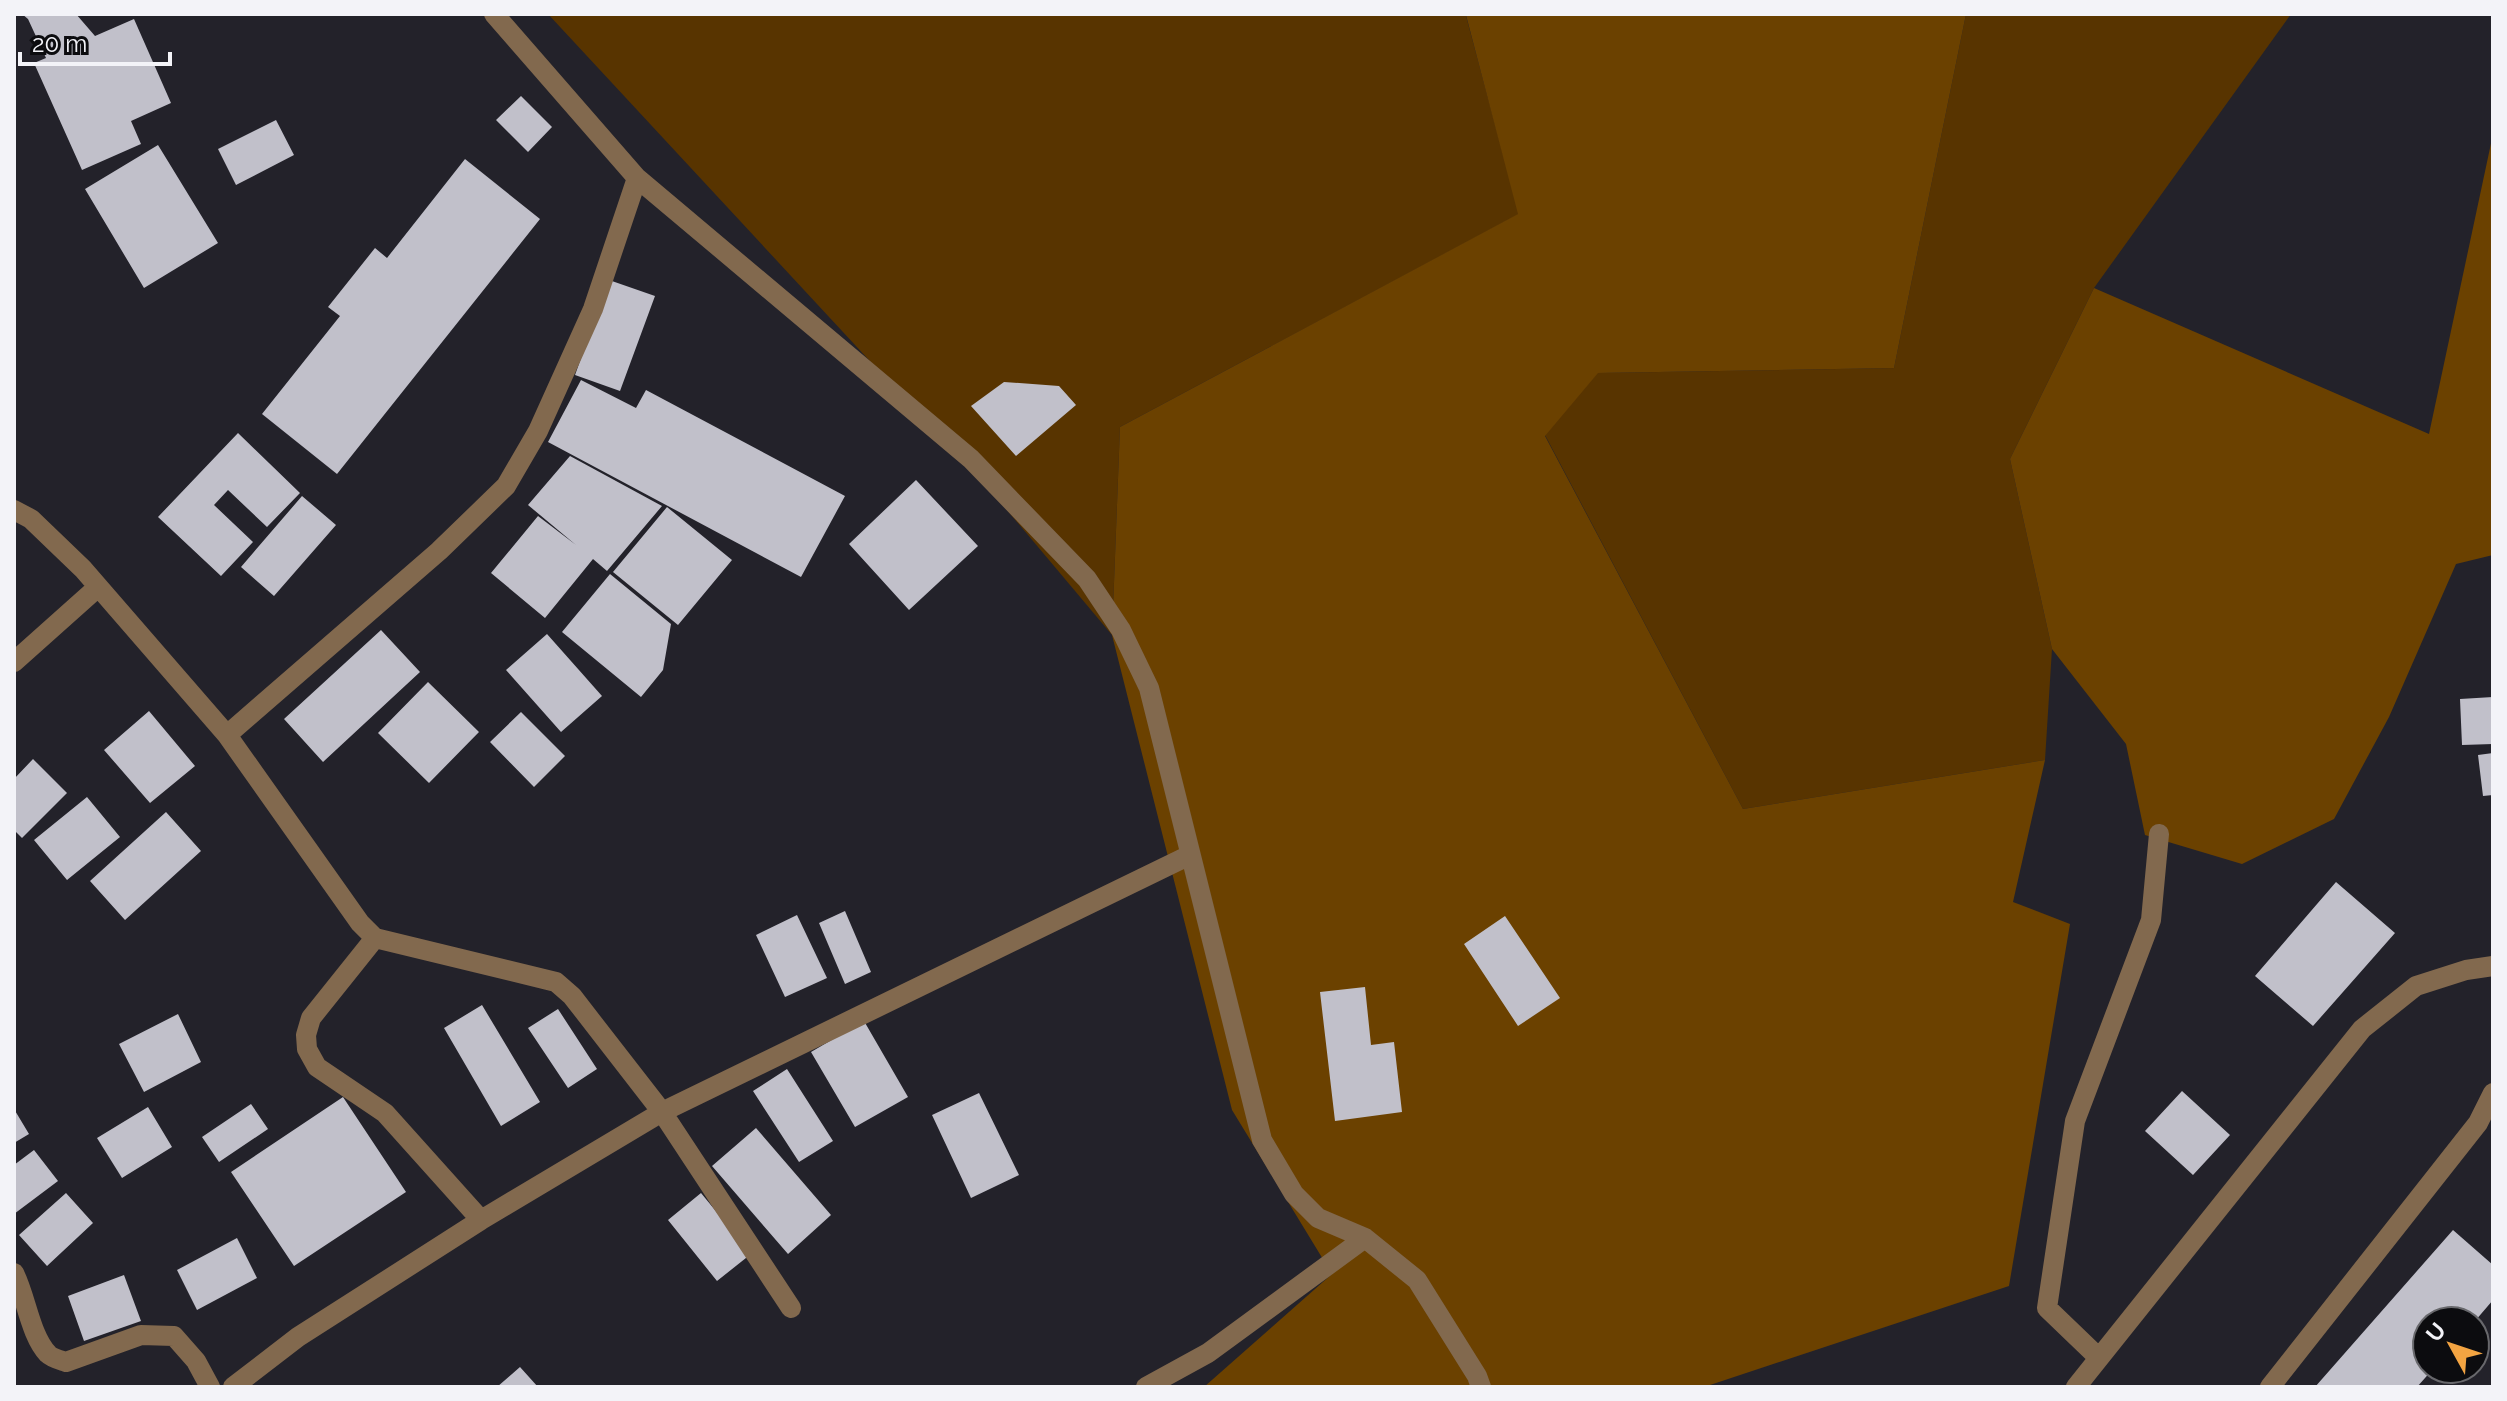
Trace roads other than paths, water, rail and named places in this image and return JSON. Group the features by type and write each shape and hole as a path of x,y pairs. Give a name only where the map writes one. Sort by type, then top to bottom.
{"street":[{"path":"494,14 637,178 971,459 1087,579 1121,630 1149,688 1262,1140 1294,1194 1318,1218 1365,1238 1417,1280 1481,1387"},
{"path":"227,735 439,551 506,486 538,431 593,309 637,178"},
{"path":"14,510 31,519 83,569 227,735 360,923 375,938 556,982 572,996 662,1112 791,1308"},
{"path":"14,662 98,587"},
{"path":"2099,1358 2047,1308 2075,1121 2151,920 2159,834"},
{"path":"233,1387 298,1337 481,1220 662,1112 1190,855"},
{"path":"375,938 311,1018 306,1035 307,1049 317,1067 385,1113 481,1220"},
{"path":"2076,1387 2362,1029 2416,986 2466,970 2493,966"},
{"path":"2270,1387 2478,1123 2493,1093"},
{"path":"1146,1387 1208,1353 1365,1238"},
{"path":"14,1273 19,1295 49,1355 66,1362 141,1335 174,1336 196,1361 210,1387"}]}
